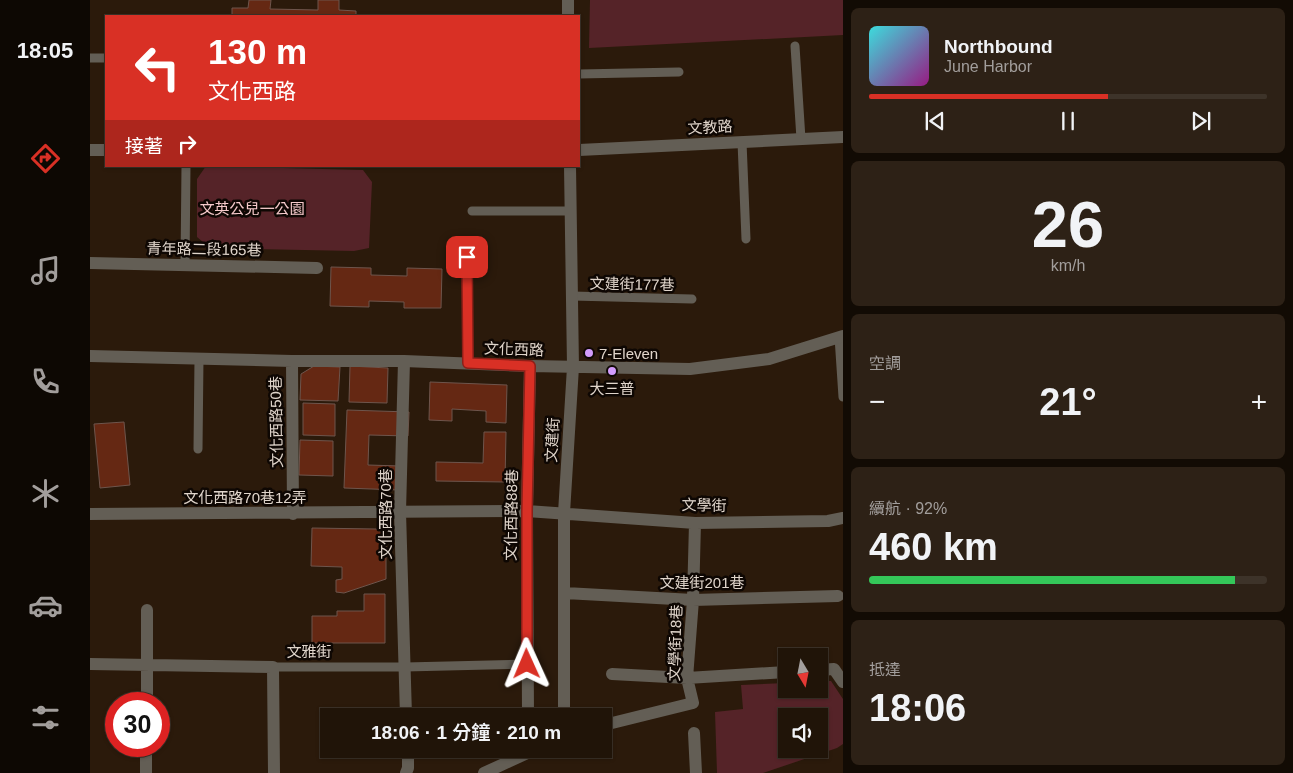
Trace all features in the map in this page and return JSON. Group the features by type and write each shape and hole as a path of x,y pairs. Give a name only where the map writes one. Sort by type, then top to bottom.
{"street":[{"path":"568,0 568,15"},
{"name":"文教路","path":"580,150 843,137"},
{"path":"90,150 105,150"},
{"name":"文建街","path":"564,708 564,513 573,367 570,167"},
{"name":"青年路二段165巷","path":"90,263 317,268"},
{"name":"文化西路","path":"90,356 292,361 404,361 690,369 769,359 841,336"},
{"name":"文化西路50巷","path":"292,361 294,514"},
{"name":"文化西路70巷","path":"404,361 400,512 406,708"},
{"name":"文化西路88巷","path":"528,708 527,511 530,366"},
{"name":"文化西路70巷12弄","path":"90,514 527,511"},
{"name":"文學街","path":"527,511 695,523 828,521 843,518"},
{"name":"文學街18巷","path":"612,724 693,703 687,678 693,600 695,523"},
{"name":"文建街201巷","path":"565,593 693,600 838,596"},
{"path":"147,610 147,692"},
{"name":"文雅街","path":"90,664 273,667"},
{"path":"273,667 274,773"},
{"path":"828,669 834,669 843,682"},
{"path":"612,674 687,678 778,672"},
{"path":"694,733 696,773"},
{"path":"146,757 146,773"},
{"path":"406,773 408,758"},
{"path":"484,773 515,758"}],"lane":[{"path":"795,46 801,139"},
{"path":"90,58 105,58"},
{"path":"580,74 679,72"},
{"path":"742,142 746,239"},
{"path":"185,265 186,167"},
{"path":"472,211 571,211"},
{"path":"467,257 468,363"},
{"name":"文建街177巷","path":"572,296 692,299"},
{"path":"841,336 843,397"},
{"path":"198,449 199,359"},
{"name":"文雅街","path":"273,667 405,667 527,664"}],"green space":[{"path":"590,0 843,0 843,35 589,48"},
{"name":"文英公兒一公園","path":"205,167 363,170 372,182 369,248 354,251 210,248 197,237 197,179"},
{"path":"828,681 831,681 843,699 843,744 828,751 828,708 778,708 778,758 807,758 763,773 717,773 715,712 743,709 741,685 778,683 778,698 828,698"}],"building":[{"path":"249,0 271,0 270,9 318,10 318,0 339,0 339,10 356,11 356,15 232,15 232,8 248,8"},
{"path":"331,267 371,268 371,275 407,276 407,268 442,269 441,308 404,308 404,302 369,301 369,307 330,306"},
{"path":"314,366 340,367 338,401 300,400 301,374"},
{"path":"350,366 388,368 387,403 349,402"},
{"path":"430,382 507,385 506,423 486,422 486,411 452,409 452,421 429,420"},
{"path":"303,403 335,404 335,436 303,435"},
{"path":"347,410 409,412 408,436 369,435 368,465 400,466 399,490 344,488"},
{"path":"124,422 130,485 100,488 94,424"},
{"path":"484,432 506,432 505,482 436,481 436,462 483,463"},
{"path":"300,440 333,441 333,476 299,475"},
{"path":"312,528 376,529 383,533 386,541 386,579 344,593 336,592 336,580 342,579 342,567 311,566"},
{"path":"364,594 385,594 385,643 312,643 312,616 337,616 337,611 364,611"}],"place":[{"name":"7-Eleven","path":"589,353"},
{"name":"大三普","path":"612,371"}],"route":[{"path":"467,257 468,363 530,366 526,590 527,664"}]}
